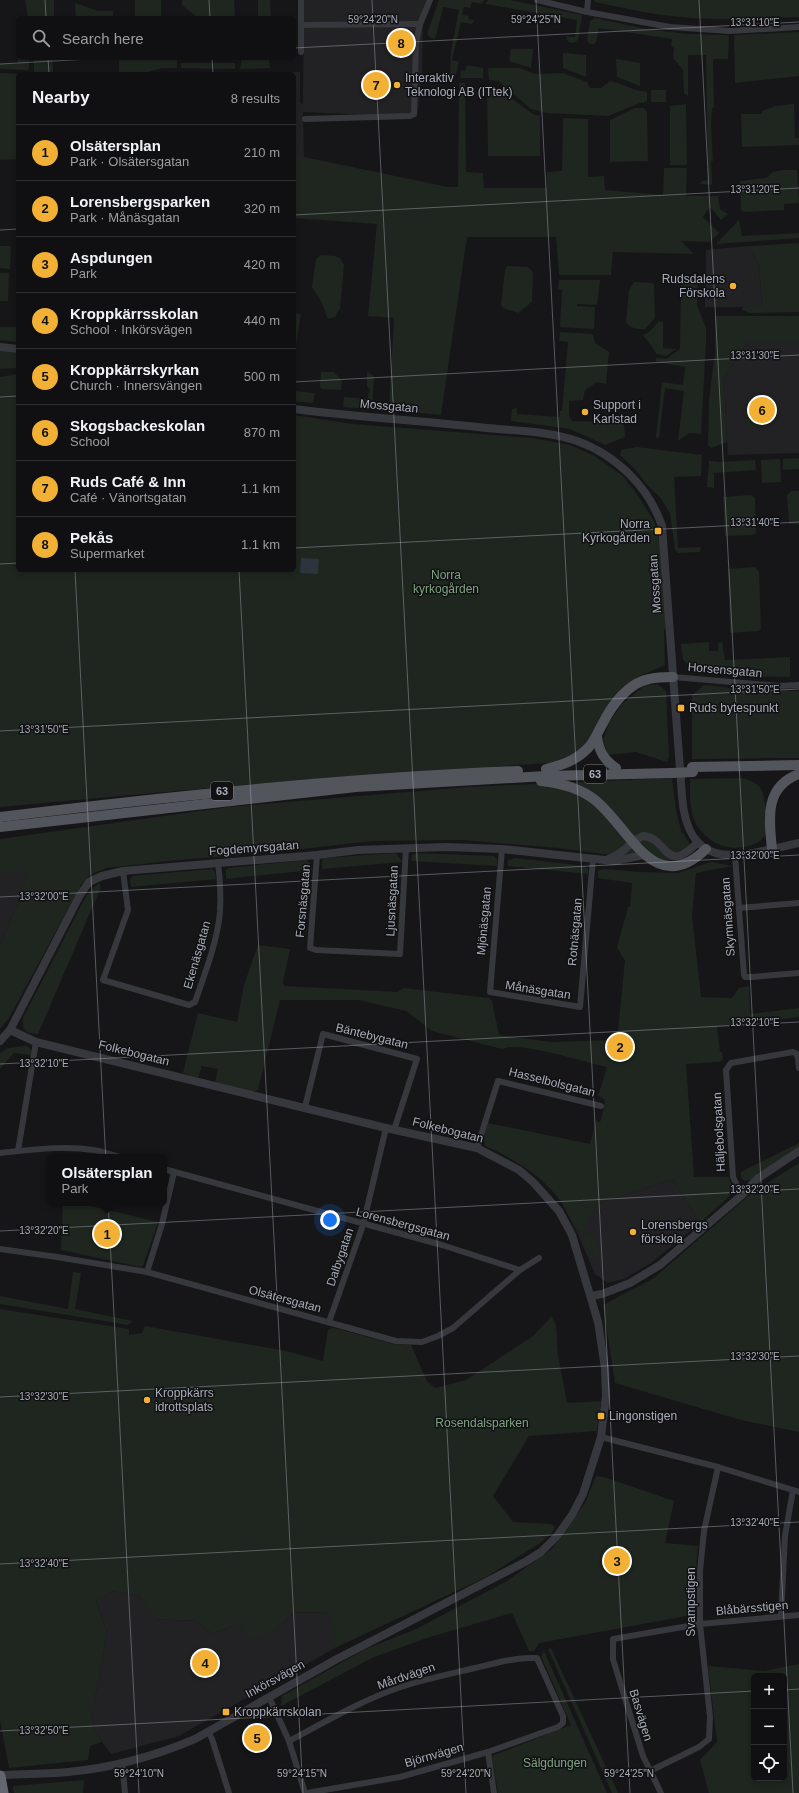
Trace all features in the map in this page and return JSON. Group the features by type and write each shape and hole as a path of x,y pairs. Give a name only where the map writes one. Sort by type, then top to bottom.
{"highway":[{"path":"0,1775 3,1793"}],"main road":[{"path":"546,769 570,762 581,754 597,737 608,714 629,689 648,679 673,677"},
{"path":"597,737 601,754 609,764 616,768"},
{"name":"63","path":"692,770 799,765"},
{"name":"63","path":"0,817 233,790 444,774 546,769 616,768 799,773"},
{"name":"63","path":"0,827 356,787 518,777 672,770"},
{"path":"772,849 770,819 771,803 775,793 784,782 799,773"},
{"path":"518,777 560,784 589,796 610,814 644,855 656,863 675,866 691,862 706,849"}],"street":[{"path":"301,0 301,52"},
{"path":"305,119 410,116 414,114 415,56 420,24 430,0"},
{"path":"537,0 587,12 670,27 730,30 799,27"},
{"path":"587,12 588,0"},
{"path":"301,25 420,24"},
{"path":"0,347 16,349"},
{"name":"Mossgatan","path":"296,410 435,422 554,436 578,442 606,455 620,465 642,489 658,514 662,526 684,816 689,831 706,849"},
{"name":"Horsensgatan","path":"673,677 779,686 799,685"},
{"name":"Fogdemyrsgatan","path":"604,860 621,854 640,837 647,836 655,840 665,852 675,856 685,854 698,842"},
{"path":"706,849 716,854 735,856 799,843"},
{"name":"Fogdemyrsgatan","path":"0,1041 10,1030 73,908 89,882 102,876 123,872 218,862 317,855 358,850 406,848 502,848 604,860 620,860 636,855 644,855"},
{"name":"Ljusnäsgatan","path":"310,948 316,950 400,954 406,848"},
{"name":"Mjönäsgatan","path":"493,994 489,990 502,848"},
{"name":"Forsnäsgatan","path":"310,948 317,855"},
{"name":"Skymnäsgatan","path":"735,856 743,973 745,977 799,973"},
{"name":"Rotnäsgatan","path":"580,1007 592,859"},
{"name":"Ekenäsgatan","path":"123,872 128,910 103,980 189,1005 193,1004 197,995 216,935 220,912 221,887 218,862"},
{"path":"739,908 799,903"},
{"name":"Månäsgatan","path":"493,994 580,1007"},
{"name":"Folkebogatan","path":"10,1030 36,1042 390,1129 477,1148 519,1170 533,1182 559,1211 572,1235 591,1296 599,1328 605,1368 606,1396 601,1437 588,1480 572,1515 557,1536 546,1547 525,1562"},
{"name":"Bäntebygatan","path":"305,1107 323,1034 417,1058"},
{"path":"18,1151 36,1042"},
{"name":"Häljebolsgatan","path":"742,1195 733,1177 726,1070 731,1063 796,1053 799,1068"},
{"name":"Dalbygatan","path":"329,1322 363,1225 390,1129 417,1058"},
{"name":"Hasselbolsgatan","path":"477,1148 498,1081 601,1106"},
{"path":"0,1153 78,1148 109,1154"},
{"path":"591,1296 602,1294 630,1283 660,1265 742,1195 757,1179 799,1151"},
{"name":"Lorensbergsgatan","path":"167,1170 442,1246 520,1270"},
{"path":"167,1202 174,1172"},
{"path":"147,1272 166,1206"},
{"name":"Olsätersgatan","path":"0,1249 147,1272 396,1341 422,1342 453,1328 520,1270 539,1258"},
{"path":"601,1437 718,1467 796,1491 785,1536 781,1616"},
{"name":"Svampstigen","path":"650,1771 699,1747 709,1739 710,1717 700,1624 700,1571 704,1531 718,1467"},
{"name":"Inkörsvägen","path":"0,1775 68,1772 122,1763 169,1749 195,1739 335,1660 525,1562"},
{"name":"Blåbärsstigen","path":"613,1639 700,1624 799,1615"},
{"name":"Basvägen","path":"613,1639 613,1658 643,1756 661,1793"},
{"name":"Mårdvägen","path":"289,1741 355,1707 400,1687 504,1661 527,1658 537,1658 563,1716 563,1723"},
{"path":"269,1697 289,1741 306,1793"},
{"name":"Björnvägen","path":"306,1793 400,1776 488,1752 558,1727 563,1723"},
{"path":"208,1731 212,1739 229,1793"},
{"path":"488,1752 494,1793"},
{"path":"122,1763 125,1793"}],"shaded area":[{"path":"304,0 432,0 423,24 422,74 417,117 303,112 304,157 296,157 296,72 300,72 300,103 303,104"},
{"name":"Rudsdalens Förskola","path":"750,246 759,266 762,307 705,307 706,250"},
{"path":"747,342 799,342 799,453 728,455 724,378"},
{"path":"301,558 319,559 318,574 300,573"},
{"path":"0,872 30,872 0,945"},
{"name":"Lorensbergs förskola","path":"673,1179 700,1223 651,1263 624,1279 608,1283 595,1274 575,1228 562,1203 596,1204"},
{"path":"113,1591 139,1596 156,1619 197,1621 212,1634 239,1623 278,1627 295,1612 331,1613 335,1648 179,1736 111,1754 96,1733 91,1714 107,1633 96,1600"}],"green space":[{"path":"25,0 54,0 54,16 28,16"},
{"path":"135,0 161,0 161,16 135,16"},
{"path":"182,0 234,0 235,16 196,16 182,5"},
{"path":"258,0 270,0 271,16 258,16"},
{"path":"439,0 484,0 482,4 472,2 470,8 464,7 462,15 469,16 468,19 474,20 472,24 461,22 452,60 459,62 455,77 451,79 447,77 446,74 450,73 451,51 459,10 443,7 435,39 431,38 427,34"},
{"path":"488,0 510,0 582,15 578,40 573,43 568,42 566,36 575,37 577,20 485,4"},
{"path":"594,0 799,0 799,17 726,19 682,17 638,11 595,2"},
{"path":"75,3 98,11 113,11 113,16 76,16"},
{"path":"595,18 646,29 688,34 729,35 728,59 713,59 714,107 712,108 711,125 713,161 711,161 712,185 700,184 702,181 708,180 706,55 688,55 688,96 684,93 683,70 673,58 674,48 671,46 672,39 599,28 596,42 594,44 590,44 587,41 590,21"},
{"path":"799,32 799,76 735,83 734,35"},
{"path":"511,49 533,49 531,68 509,61"},
{"path":"563,53 586,55 586,77 563,68"},
{"path":"616,59 640,63 640,86 617,77"},
{"path":"18,60 29,60 28,70 0,69 0,64 18,64"},
{"path":"34,60 53,60 53,72 34,72"},
{"path":"119,60 177,60 177,68 162,68 148,72 119,72"},
{"path":"242,60 269,60 270,68 240,69"},
{"path":"181,63 235,63 235,69 181,68"},
{"path":"467,65 483,68 483,78 460,78 461,70 465,71"},
{"path":"488,68 520,68 535,74 563,73 587,82 590,88 601,88 610,81 647,92 647,102 640,103 608,116 546,113 531,109 498,81 489,80"},
{"path":"0,73 16,74 16,159 0,160"},
{"path":"459,83 465,83 466,172 483,173 484,188 546,188 547,172 562,171 563,118 588,119 588,177 604,176 605,190 663,195 664,168 687,168 686,196 718,196 720,209 728,214 721,220 710,207 703,217 719,233 710,242 681,241 694,254 613,252 611,275 559,275 556,237 467,237 441,415 389,410 394,318 368,316 377,224 296,218 296,157 304,157 448,187 458,187"},
{"path":"487,85 494,86 533,114 540,116 540,156 488,156"},
{"path":"651,90 666,90 666,102 651,102"},
{"path":"686,104 687,165 670,165 670,106"},
{"path":"794,104 795,138 799,138 799,145 742,147 741,114 762,114 762,111 775,106"},
{"path":"635,108 644,108 647,112 648,161 610,162 610,120"},
{"path":"797,170 799,203 784,204 784,210 744,212 741,210 740,181 766,178 773,172"},
{"path":"739,220 742,236 799,233 799,238 716,244"},
{"path":"799,243 799,312 750,313 742,310 743,307 762,306 759,266 750,246"},
{"path":"0,246 11,246 10,269 0,268"},
{"path":"321,255 340,258 344,265 340,309 335,317 328,319 321,301 312,287 316,259"},
{"path":"507,266 528,267 533,272 532,302 518,313 503,308 501,304 505,270"},
{"path":"0,273 9,273 8,301 0,301"},
{"path":"559,280 600,280 597,305 577,304 577,306 595,307 594,329 560,327 562,290 558,289"},
{"path":"634,282 653,283 654,285 655,318 645,329 637,329 626,322 629,291"},
{"path":"681,282 698,282 697,305 706,328 706,342 701,434 689,433 678,441 684,391 665,388 659,438 656,437 662,382 683,385 685,367 656,362 656,358 666,359 680,349"},
{"path":"296,313 301,314 296,347"},
{"path":"715,316 799,316 799,342 747,342 724,378 727,442 711,448 708,445 709,400 715,352"},
{"path":"659,321 663,322 663,348 676,349 666,356 657,354 643,335 649,332"},
{"path":"0,327 16,327 16,342 0,340"},
{"path":"560,332 593,334 595,343 609,352 606,384 597,382 585,390 583,400 569,401 569,415 572,421 624,423 625,437 605,445 570,429 511,421 512,409 517,408 517,414 560,417 560,411 562,411 568,342 559,341"},
{"path":"0,351 16,353 16,368 0,369"},
{"path":"321,372 334,372 342,381 341,390 322,389 320,387"},
{"path":"367,372 374,376 372,409 343,407 344,397 367,399 370,390 367,386"},
{"name":"Norra kyrkogården","path":"16,374 16,572 296,572 296,415 352,424 532,438 570,445 593,455 623,476 637,494 654,521 663,555 667,623 664,631 665,665 640,676 613,698 578,761 298,780 0,807 0,377"},
{"path":"296,391 315,393 313,403 296,401"},
{"path":"745,400 763,400 764,427 746,428"},
{"path":"637,447 702,455 701,476 674,477 678,548 701,547 700,552 678,553 675,550 670,513 660,497 620,455 621,450"},
{"path":"799,458 799,469 783,470 783,459"},
{"path":"780,459 781,482 762,483 761,460"},
{"path":"755,460 756,470 714,473 714,488 707,487 709,461 720,462"},
{"path":"791,491 799,491 799,524 789,524 787,495"},
{"path":"751,495 755,498 756,533 752,535 725,536 723,497"},
{"path":"755,567 759,572 761,629 758,631 730,633 728,569"},
{"path":"709,642 709,651 718,651 718,643 722,642 725,660 790,657 790,677 737,676 695,670 683,660 681,644"},
{"path":"657,684 666,691 669,756 667,762 636,752 608,755 603,740 609,723 621,705 645,685"},
{"path":"704,685 750,690 799,691 799,758 692,759 692,695"},
{"path":"672,778 676,810 682,834 683,833 689,843 689,851 686,857 680,861 639,859 559,848 463,840 372,841 107,868 90,875 81,885 9,1018 0,1029 0,945 17,906 29,872 0,872 0,839 228,807 467,787"},
{"path":"741,778 759,786 763,793 767,815 765,835 762,840 757,843 745,847 739,848 720,845 706,836 696,824 691,806 690,779"},
{"path":"396,853 402,862 322,869 322,861 324,858"},
{"path":"416,853 494,856 497,859 497,866 411,861 412,855"},
{"path":"516,858 585,866 588,869 588,874 508,866 508,860"},
{"path":"306,860 310,863 312,870 226,879 226,870 228,868"},
{"path":"711,862 732,866 696,873 692,916 701,997 732,998 739,988 749,986 750,1014 799,1008 799,1017 717,1027 720,1052 722,1052 723,1059 720,1062 686,1064 694,1177 729,1177 734,1192 700,1223 673,1179 596,1204 584,1231 575,1228 562,1203 547,1185 518,1163 485,1146 484,1138 488,1123 590,1144 596,1121 600,1122 605,1103 603,1098 598,1096 607,1067 553,1053 522,1047 502,1049 432,1031 406,1011 359,1000 280,1000 258,1090 251,1092 215,1082 218,1069 202,1066 198,1078 183,1073 198,1013 237,1022 244,985 258,945 290,949 283,982 284,986 397,992 403,988 489,998 492,1001 499,1035 551,1042 617,1040 625,961 617,947 628,907 630,907 632,883 598,878 598,871 604,869 678,873"},
{"path":"212,869 215,872 216,879 131,887 130,879 133,876"},
{"path":"99,883 101,887 38,1034 30,1033 23,1026 23,1018 86,896"},
{"path":"27,1046 31,1050 31,1055 14,1053 0,1069 0,1053 8,1048"},
{"path":"799,1143 799,1146 753,1179 745,1181 741,1178 741,1172"},
{"path":"799,1163 799,1432 741,1420 615,1383 603,1305 654,1278 753,1192"},
{"path":"63,1206 90,1206 158,1222 143,1266 141,1267 61,1250"},
{"path":"588,1234 595,1236 600,1254 589,1259 585,1242 582,1238"},
{"path":"73,1272 81,1273 75,1309 133,1321 128,1325 0,1304 0,1296 68,1309"},
{"name":"Rosendalsparken","path":"0,1309 129,1329 129,1335 142,1333 145,1326 286,1351 323,1361 328,1330 333,1328 393,1344 411,1345 427,1381 435,1388 466,1380 533,1336 552,1316 556,1325 558,1355 567,1403 601,1401 597,1431 529,1436 493,1496 513,1522 551,1524 555,1527 552,1533 540,1543 486,1577 335,1648 330,1613 295,1612 278,1627 250,1639 239,1623 212,1634 197,1621 155,1619 139,1596 113,1591 96,1601 107,1633 91,1714 96,1733 102,1742 90,1746 88,1760 9,1768 0,1720"},
{"path":"596,1476 604,1477 674,1501 665,1543 698,1546 692,1615 539,1643 534,1651 529,1651 512,1613 430,1637 374,1657 281,1706 282,1696 366,1649 416,1629 507,1581 552,1549 585,1503"},
{"path":"551,1648 618,1793 612,1793 548,1649"},
{"name":"Sälgdungen","path":"544,1651 607,1793 498,1793 492,1756 571,1725 541,1656"},
{"path":"799,1664 799,1793 709,1793 700,1760 717,1742 708,1666 764,1671"},
{"path":"84,1780 83,1793 14,1793 13,1786"}],"place":[{"name":"Pekås","path":"401,43"},
{"name":"Ruds Café & Inn","path":"376,85"},
{"name":"Interaktiv Teknologi AB (ITtek)","path":"397,85"},
{"name":"Rudsdalens Förskola","path":"733,286"},
{"name":"Skogsbackeskolan","path":"762,410"},
{"name":"Support i Karlstad","path":"585,412"},
{"name":"Norra Kyrkogården","path":"658,531"},
{"name":"Ruds bytespunkt","path":"681,708"},
{"name":"Lorensbergsparken","path":"620,1047"},
{"name":"Lorensbergs förskola","path":"633,1232"},
{"name":"Olsätersplan","path":"107,1234"},
{"name":"Kroppkärrs idrottsplats","path":"147,1400"},
{"name":"Lingonstigen","path":"601,1416"},
{"name":"Aspdungen","path":"617,1561"},
{"name":"Kroppkärrsskolan","path":"205,1663"},
{"name":"Kroppkärrskolan","path":"226,1712"},
{"name":"Kroppkärrskyrkan","path":"257,1738"}]}
